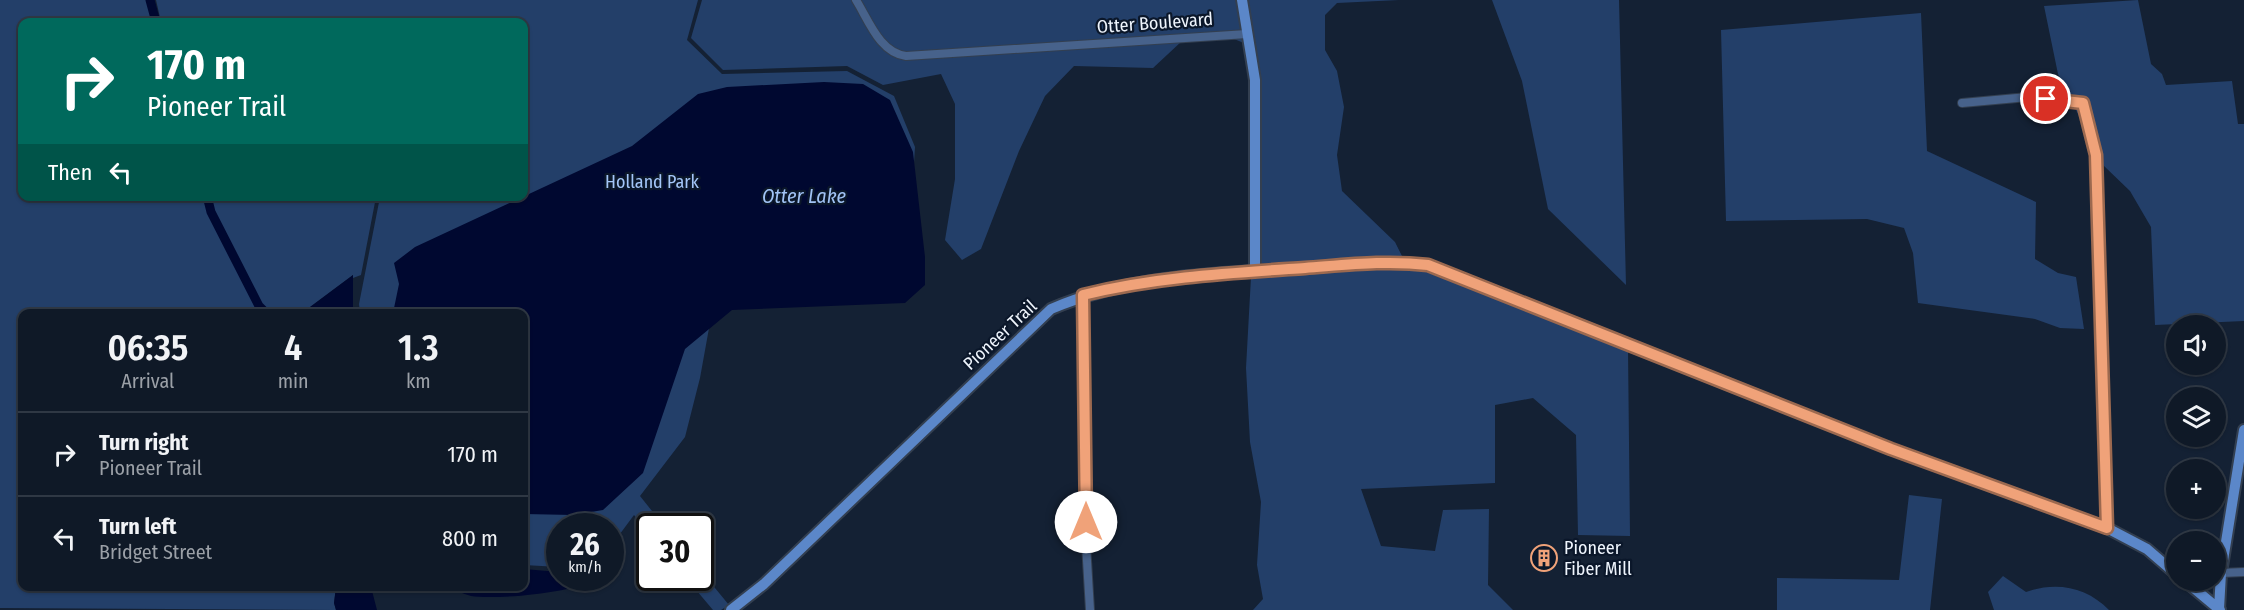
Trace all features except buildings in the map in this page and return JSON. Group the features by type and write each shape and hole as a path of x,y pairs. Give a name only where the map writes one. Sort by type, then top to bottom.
{"street":[{"name":"Otter Boulevard","path":"856,0 882,43 894,54 906,56 1247,34"},
{"path":"1242,0 1255,80 1255,271"},
{"path":"1962,103 2028,97 2083,103 2096,155 2107,528"},
{"name":"Pioneer Trail","path":"731,610 764,584 1051,309 1083,295 1120,286 1255,271 1394,261 1428,265 1891,449 2107,528 2147,549 2166,565"},
{"path":"1083,295 1086,544 1090,610"},
{"path":"2226,542 2244,430"},
{"path":"2226,573 2244,572"},
{"path":"2197,591 2219,610"},
{"path":"2219,610 2220,591"}],"green space":[{"path":"0,0 152,0 156,18 18,18 18,201 375,201 361,275 353,278 353,275 307,309 18,309 18,591 336,591 334,603 336,610 0,608"},
{"name":"Otter Lake","path":"156,0 698,0 687,40 722,74 847,71 894,96 915,147 906,286 715,295 700,378 685,437 640,496 654,513 636,513 636,517 634,515 624,528 624,513 546,513 546,566 528,565 528,309 360,309 359,304 379,201 528,201 528,18 160,18"},
{"path":"702,0 1238,0 1244,43 1229,37 1182,41 1153,68 1074,66 1045,96 1019,151 981,249 962,260 945,240 955,179 955,104 941,74 883,85 847,66 723,70 691,38"},
{"path":"1247,0 1399,0 1337,3 1325,15 1325,50 1337,71 1344,107 1337,155 1342,191 1395,242 1402,256 1259,266"},
{"path":"1492,0 1619,0 1626,285 1548,209 1522,81"},
{"path":"2138,0 2151,64 2162,74 2166,85 2232,81 2238,124 2244,124 2244,321 2226,322 2226,315 2166,315 2166,325 2155,325 2151,227 2130,191 2104,166 2058,74 2044,6"},
{"path":"1921,13 1927,151 2036,202 2035,259 2058,273 2076,277 2084,329 2060,328 2035,319 1918,303 1913,253 1904,228 1867,219 1726,221 1721,30"},
{"path":"1394,266 1427,270 1628,349 1630,536 1578,535 1576,435 1533,398 1495,405 1495,483 1361,489 1381,546 1435,551 1443,510 1489,509 1488,585 1513,610 1253,610 1263,599 1257,565 1261,502 1250,442 1246,368 1251,277"},
{"path":"1909,495 1942,499 1930,610 1777,610 1777,578 1899,580"},
{"path":"2003,576 2026,592 2049,587 2081,591 2109,610 1994,610 1988,592"},
{"path":"714,587 729,605 721,610 713,610 697,591 714,591"}],"water":[{"name":"Otter Lake","path":"824,82 863,84 890,100 913,152 925,257 925,285 905,303 732,310 685,349 643,473 603,510 585,513 528,514 528,309 394,309 399,284 394,263 415,247 514,201 528,201 528,194 632,146 698,94 727,87"},
{"path":"353,275 353,309 307,309"},
{"path":"528,569 546,571 546,591 555,591 516,596 482,597 457,591 528,591"},
{"path":"336,591 372,591 377,610 336,610 334,603"}],"waterway":[{"path":"150,0 155,18"},
{"path":"208,201 211,212 262,309"}],"place":[{"name":"Pioneer Fiber Mill","path":"1544,558"}],"route":[{"path":"1086,522 1083,295 1120,286 1255,271 1394,261 1428,265 1891,449 2107,528 2096,155 2083,103 2046,99"}],"park label":[{"name":"Holland Park","path":"652,182"}]}
